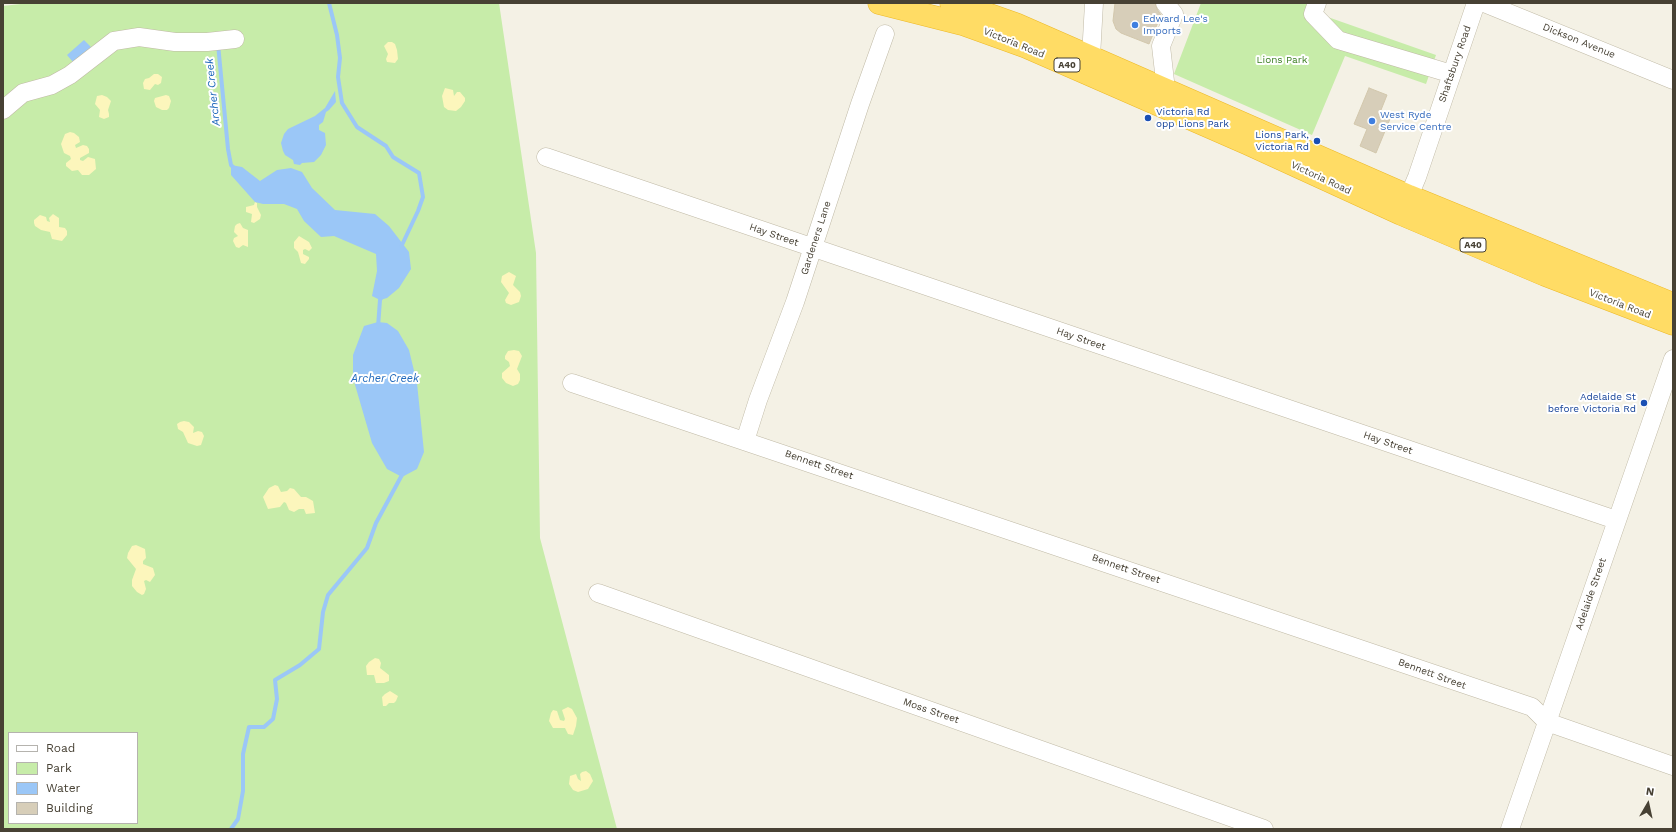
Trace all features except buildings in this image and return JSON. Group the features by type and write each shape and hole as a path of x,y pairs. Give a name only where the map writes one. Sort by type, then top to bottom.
{"highway":[{"name":"Victoria Road","path":"879,3 962,24 1026,47 1248,144 1405,205 1673,304"},
{"name":"Victoria Road","path":"951,3 1016,24 1166,90 1405,205 1546,275 1673,324"}],"street":[{"path":"1091,57 1094,3"},
{"path":"1164,3 1174,14 1161,46 1166,90"},
{"path":"1318,3 1314,14 1338,40 1452,74"},
{"name":"Shaftsbury Road","path":"1405,205 1476,3"},
{"name":"Dickson Avenue","path":"1484,3 1673,80"},
{"name":"Gardeners Lane","path":"745,441 813,248 838,169 885,34"},
{"path":"3,110 23,93 52,85 70,76 114,41 139,37 175,42 233,40"},
{"name":"Hay Street","path":"546,157 1616,520"},
{"name":"Adelaide Street","path":"1510,829 1673,359"},
{"name":"Bennett Street","path":"572,383 1532,707 1547,722 1673,766"},
{"name":"Moss Street","path":"598,594 1264,829"}],"green space":[{"path":"29,3 499,3 536,253 540,538 617,829 3,829 3,6"},
{"name":"Lions Park","path":"1201,3 1326,3 1322,15 1436,55 1426,84 1345,56 1312,135 1174,74"}],"sand":[{"path":"388,42 395,44 397,50 398,59 395,63 387,62 386,59 388,54 384,46"},
{"path":"154,74 158,74 162,77 161,83 158,85 155,84 150,90 144,89 143,83 145,79"},
{"path":"445,88 453,90 454,96 457,92 460,92 465,98 465,101 461,107 456,111 448,110 444,107 442,96"},
{"path":"102,95 111,101 108,110 109,117 104,119 99,117 100,110 95,104 97,96"},
{"path":"166,95 169,96 171,101 169,108 167,110 162,110 156,107 154,101 155,98"},
{"path":"70,132 79,137 80,142 75,145 76,148 83,145 87,146 89,149 89,153 80,158 80,160 83,161 88,157 95,159 96,169 89,175 82,175 78,170 72,171 66,166 66,163 71,159 70,156 64,153 61,144 65,134"},
{"path":"255,202 257,203 257,207 261,215 260,219 254,223 251,222 252,214 246,212 246,207 254,205"},
{"path":"53,214 59,218 59,227 65,228 67,231 67,235 62,241 52,239 50,232 41,230 35,226 34,223 34,220 40,215 46,217 47,221 50,222 49,218"},
{"path":"240,223 243,228 248,230 248,247 243,245 239,248 236,247 233,241 234,238 238,236 234,232 235,226"},
{"path":"299,236 309,242 312,248 309,251 305,249 303,250 303,254 309,257 305,264 301,263 298,252 294,248 294,242"},
{"path":"509,272 516,276 513,285 520,292 521,296 519,302 511,305 506,303 505,300 509,293 501,282 502,276"},
{"path":"508,351 519,351 522,356 517,369 520,374 520,380 518,384 513,386 506,383 502,378 502,373 510,366 509,362 505,359 505,356"},
{"path":"184,421 189,422 194,427 193,433 198,431 202,432 204,436 201,445 197,446 188,443 183,432 178,429 177,424"},
{"path":"275,485 278,486 281,492 287,491 290,488 294,489 301,497 306,497 313,501 315,513 306,514 304,509 299,509 294,512 289,510 284,502 280,507 268,509 263,497 269,488"},
{"path":"136,545 145,549 146,558 143,561 143,564 153,568 155,575 150,582 146,580 144,581 146,589 142,595 132,586 132,580 136,569 127,558 132,546"},
{"path":"375,658 379,659 381,663 380,668 389,675 389,681 384,683 376,683 374,675 367,675 366,666"},
{"path":"390,691 398,696 396,701 383,706 382,697"},
{"path":"568,707 572,709 577,718 573,735 568,734 565,728 553,728 549,721 553,710 557,711 560,720 564,721 565,719 562,710"},
{"path":"586,771 590,774 593,781 588,789 578,792 573,790 569,784 570,776 576,774 578,779 581,781 580,774"}],"water":[{"path":"84,40 91,47 73,62 67,55"},
{"path":"335,91 336,102 326,112 323,122 319,125 319,130 325,133 326,145 321,155 314,162 302,163 300,165 294,164 293,160 285,155 283,151 281,143 284,134 288,129 315,116 325,108"},
{"path":"231,165 242,167 260,181 277,170 291,168 302,172 312,188 335,210 375,214 389,226 409,252 411,269 399,288 387,298 380,300 372,296 377,271 376,254 334,236 321,237 304,221 297,209 284,204 263,204 255,202 231,175"},
{"name":"Archer Creek","path":"378,322 387,323 398,331 409,350 417,383 424,452 417,469 402,477 387,469 372,443 353,378 353,355 364,326"}],"waterway":[{"name":"Archer Creek","path":"329,3 337,35 340,58 338,77 342,103 357,127 386,146 393,157 419,173 423,197 401,247"},
{"name":"Archer Creek","path":"218,44 228,149 231,165 234,168"},
{"name":"Archer Creek","path":"378,327 380,300 382,296"},
{"name":"Archer Creek","path":"231,829 238,819 243,791 243,754 249,727 264,727 273,719 277,699 275,680 300,665 319,649 323,612 328,595 367,548 376,523 403,473"}],"place":[{"name":"Edward Lee's Imports","path":"1135,25"},
{"name":"Victoria Rd opp Lions Park","path":"1148,118"},
{"name":"West Ryde Service Centre","path":"1372,121"},
{"name":"Lions Park, Victoria Rd","path":"1317,141"},
{"name":"Adelaide St before Victoria Rd","path":"1644,403"}]}
